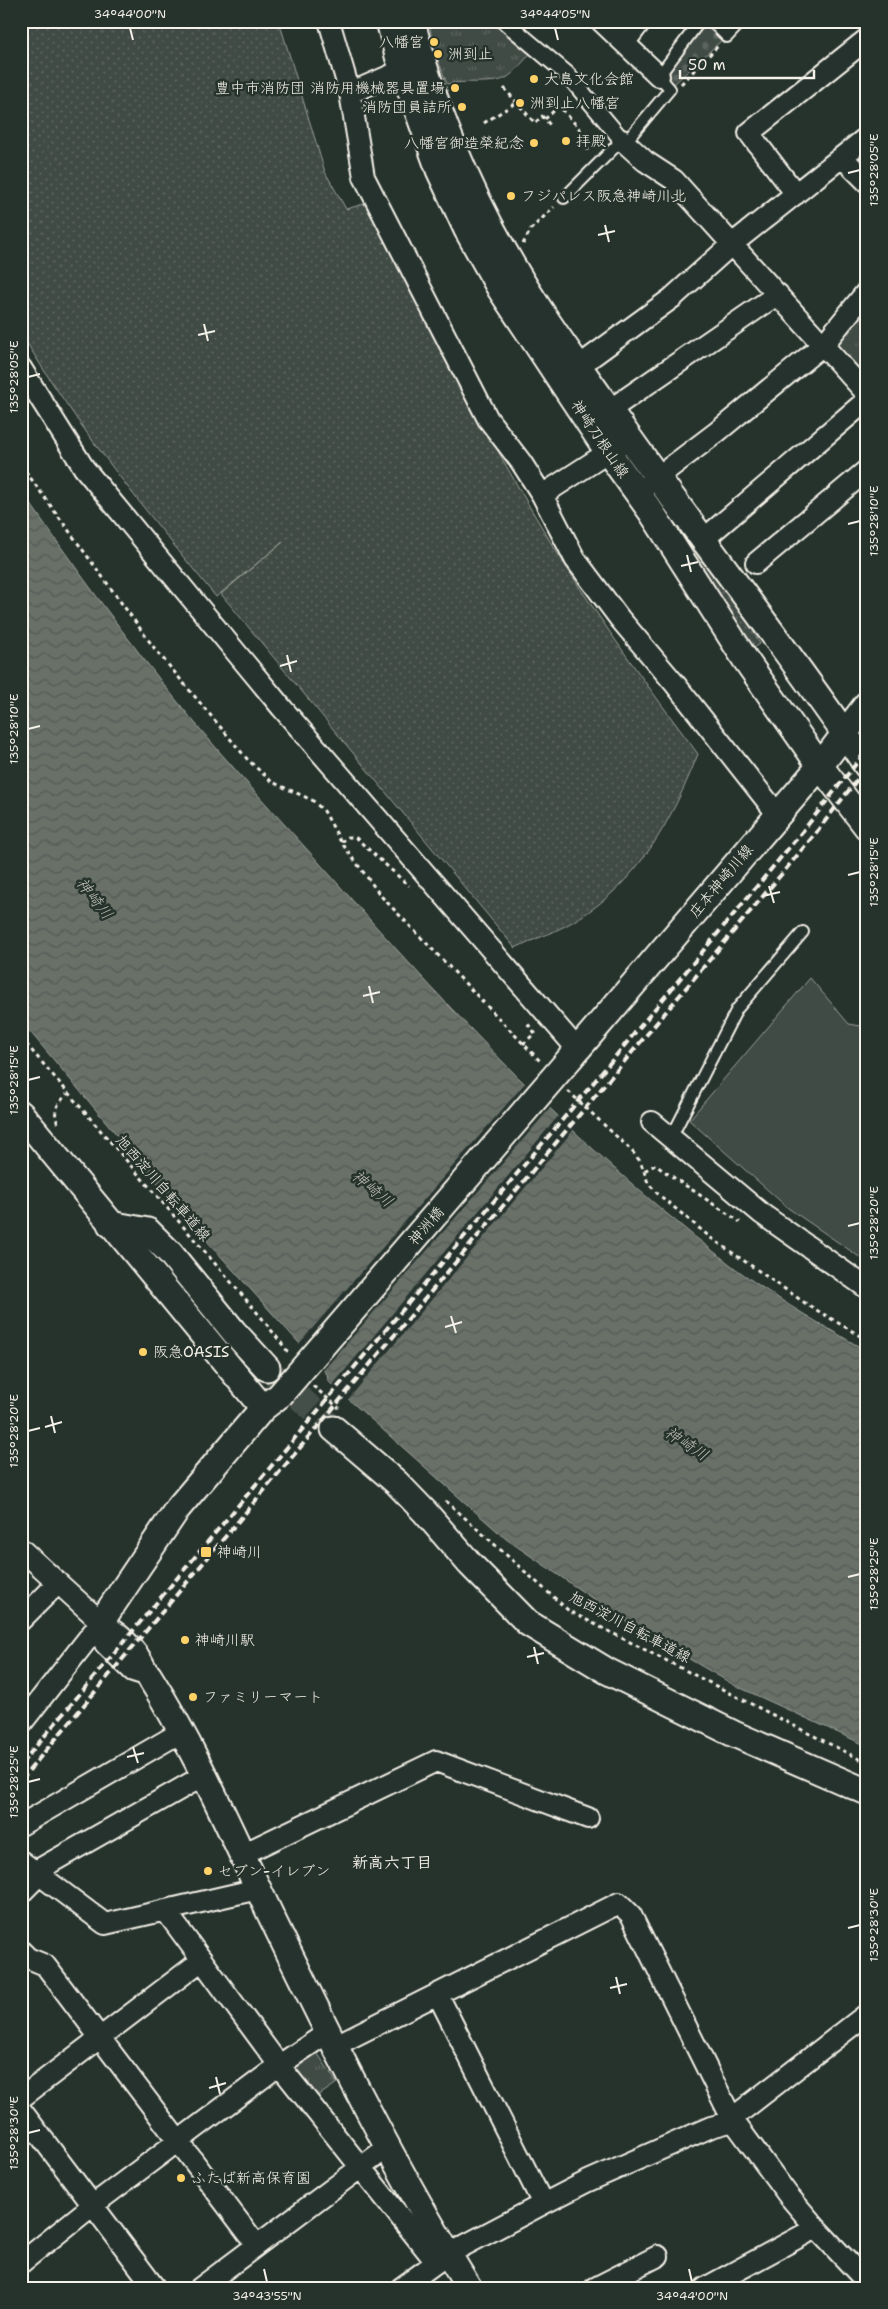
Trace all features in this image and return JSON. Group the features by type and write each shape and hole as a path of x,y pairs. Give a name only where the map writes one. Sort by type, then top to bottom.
{"street":[{"path":"329,21 350,93 364,177 488,419 521,462 542,495 575,559 620,619 675,684 778,815"},
{"name":"神崎刀根山線","path":"389,21 403,70 439,170 467,230 500,289 600,417 629,439 704,539 867,766"},
{"name":"神崎刀根山線","path":"412,21 421,56 466,174 510,262 579,366 600,417 608,452 637,493 745,659 820,766 867,827"},
{"path":"504,21 567,74 622,140 674,180 731,245 824,344 867,394"},
{"path":"601,21 625,42 664,82"},
{"path":"625,42 641,21"},
{"path":"796,194 749,133 867,39"},
{"path":"350,93 403,70"},
{"path":"579,366 672,298 731,245 843,158 867,137"},
{"path":"843,158 867,182"},
{"path":"637,493 717,432 824,344 867,291"},
{"path":"600,417 778,294"},
{"path":"21,368 84,468 282,708 575,1053"},
{"path":"704,539 867,400"},
{"path":"542,495 629,439"},
{"path":"756,563 867,470"},
{"name":"庄本神崎川線","path":"575,1053 820,766 867,704"},
{"name":"神洲橋","path":"101,1622 178,1508 575,1053"},
{"path":"21,1114 110,1224 271,1402"},
{"path":"652,1122 762,1214 867,1288"},
{"path":"110,1224 148,1231 170,1253 234,1332 267,1368"},
{"path":"334,1429 396,1482 426,1512 470,1564 528,1623 607,1671 734,1734 867,1792"},
{"path":"21,1549 101,1622 116,1631 143,1658 149,1676 181,1732 330,2039 388,2147 442,2258"},
{"path":"21,1620 58,1583"},
{"path":"21,1724 101,1622"},
{"path":"21,1825 181,1732"},
{"path":"241,1855 436,1761 588,1818"},
{"path":"21,1893 32,1868 203,1776"},
{"path":"32,1868 104,1924 258,1889"},
{"path":"21,2263 93,2205 279,2065 330,2039 438,1995 619,1903 632,1915 732,2118 788,2195 816,2228 864,2279 867,2279"},
{"path":"166,1910 279,2065 362,2166 469,2288"},
{"path":"21,1952 28,1958 45,1965 256,2244"},
{"path":"21,2098 202,1960"},
{"path":"438,1995 543,2204"},
{"path":"401,2288 442,2258 586,2182 711,2127 726,2123 867,2014"},
{"path":"21,2110 155,2288"},
{"path":"200,2288 256,2244 388,2147"},
{"path":"705,2288 816,2228"},
{"path":"595,2288 658,2256"}],"lane":[{"path":"564,198 622,140 629,138 700,21"},
{"path":"711,21 727,36 742,21"},
{"path":"671,1138 737,1009 803,932"}],"path":[{"path":"664,82 676,89 727,36"},
{"path":"504,88 535,123 542,116 552,127"},
{"path":"484,123 517,102"},
{"path":"545,119 559,106 588,137 585,138 591,158"},
{"path":"510,262 531,229 564,198"},
{"path":"21,465 155,649 248,760 272,782 312,800 324,811 341,842 381,896 546,1068"},
{"path":"523,1044 535,1033 527,1023 533,1018"},
{"name":"旭西淀川自転車道線","path":"21,1038 74,1102 261,1317 288,1351"},
{"path":"565,1088 640,1160 648,1183 658,1194 711,1238 808,1306 867,1340"},
{"path":"644,1171 655,1165 742,1223"},
{"name":"旭西淀川自転車道線","path":"438,1494 569,1610 867,1763"}],"green space":[{"path":"21,21 279,21 325,172 346,209 364,204 376,221 484,426 553,546 624,652 698,754 677,803 635,869 617,889 597,906 574,921 515,948 221,594 284,541 216,597 89,436 21,333"},
{"path":"429,21 492,21 531,53 513,73 501,80 447,84 433,47"},
{"path":"709,28 722,40 674,84 669,80 671,77 668,68 702,29"},
{"path":"867,298 867,386 829,344"},
{"path":"668,510 741,608 760,644 754,648 666,513"},
{"path":"810,978 849,1024 867,1027 867,1257 861,1258 788,1208 689,1120"},
{"path":"316,2051 337,2083 315,2098 294,2073 296,2065"}],"water":[{"path":"21,490 121,630 202,732 375,926 515,1074 614,1168 718,1255 772,1294 867,1351 867,1746 734,1685 631,1625 506,1539 328,1381 327,1374 197,1230 21,1021"}],"pier":[{"path":"526,1082 552,1106 322,1372 298,1345"},
{"path":"560,1114 575,1128 346,1402 331,1387"}],"tunnel":[{"path":"267,1368 334,1429"}],"railway":[{"path":"21,1764 589,1088 802,832 867,750"},
{"path":"21,1780 811,839 867,767"}],"place":[{"name":"八幡宮","path":"434,42"},
{"name":"洲到止","path":"438,54"},
{"name":"大島文化会館","path":"534,79"},
{"name":"豊中市消防団 消防用機械器具置場","path":"455,88"},
{"name":"洲到止八幡宮","path":"520,103"},
{"name":"消防団員詰所","path":"462,107"},
{"name":"拝殿","path":"566,141"},
{"name":"八幡宮御造榮紀念","path":"534,143"},
{"name":"フジパレス阪急神崎川北","path":"511,196"},
{"name":"阪急OASIS","path":"143,1352"},
{"name":"神崎川","path":"206,1552"},
{"name":"神崎川駅","path":"185,1640"},
{"name":"ファミリーマート","path":"193,1697"},
{"name":"セブン-イレブン","path":"208,1871"},
{"name":"ふたば新高保育園","path":"181,2178"}],"district":[{"name":"新高六丁目","path":"392,1862"}]}
